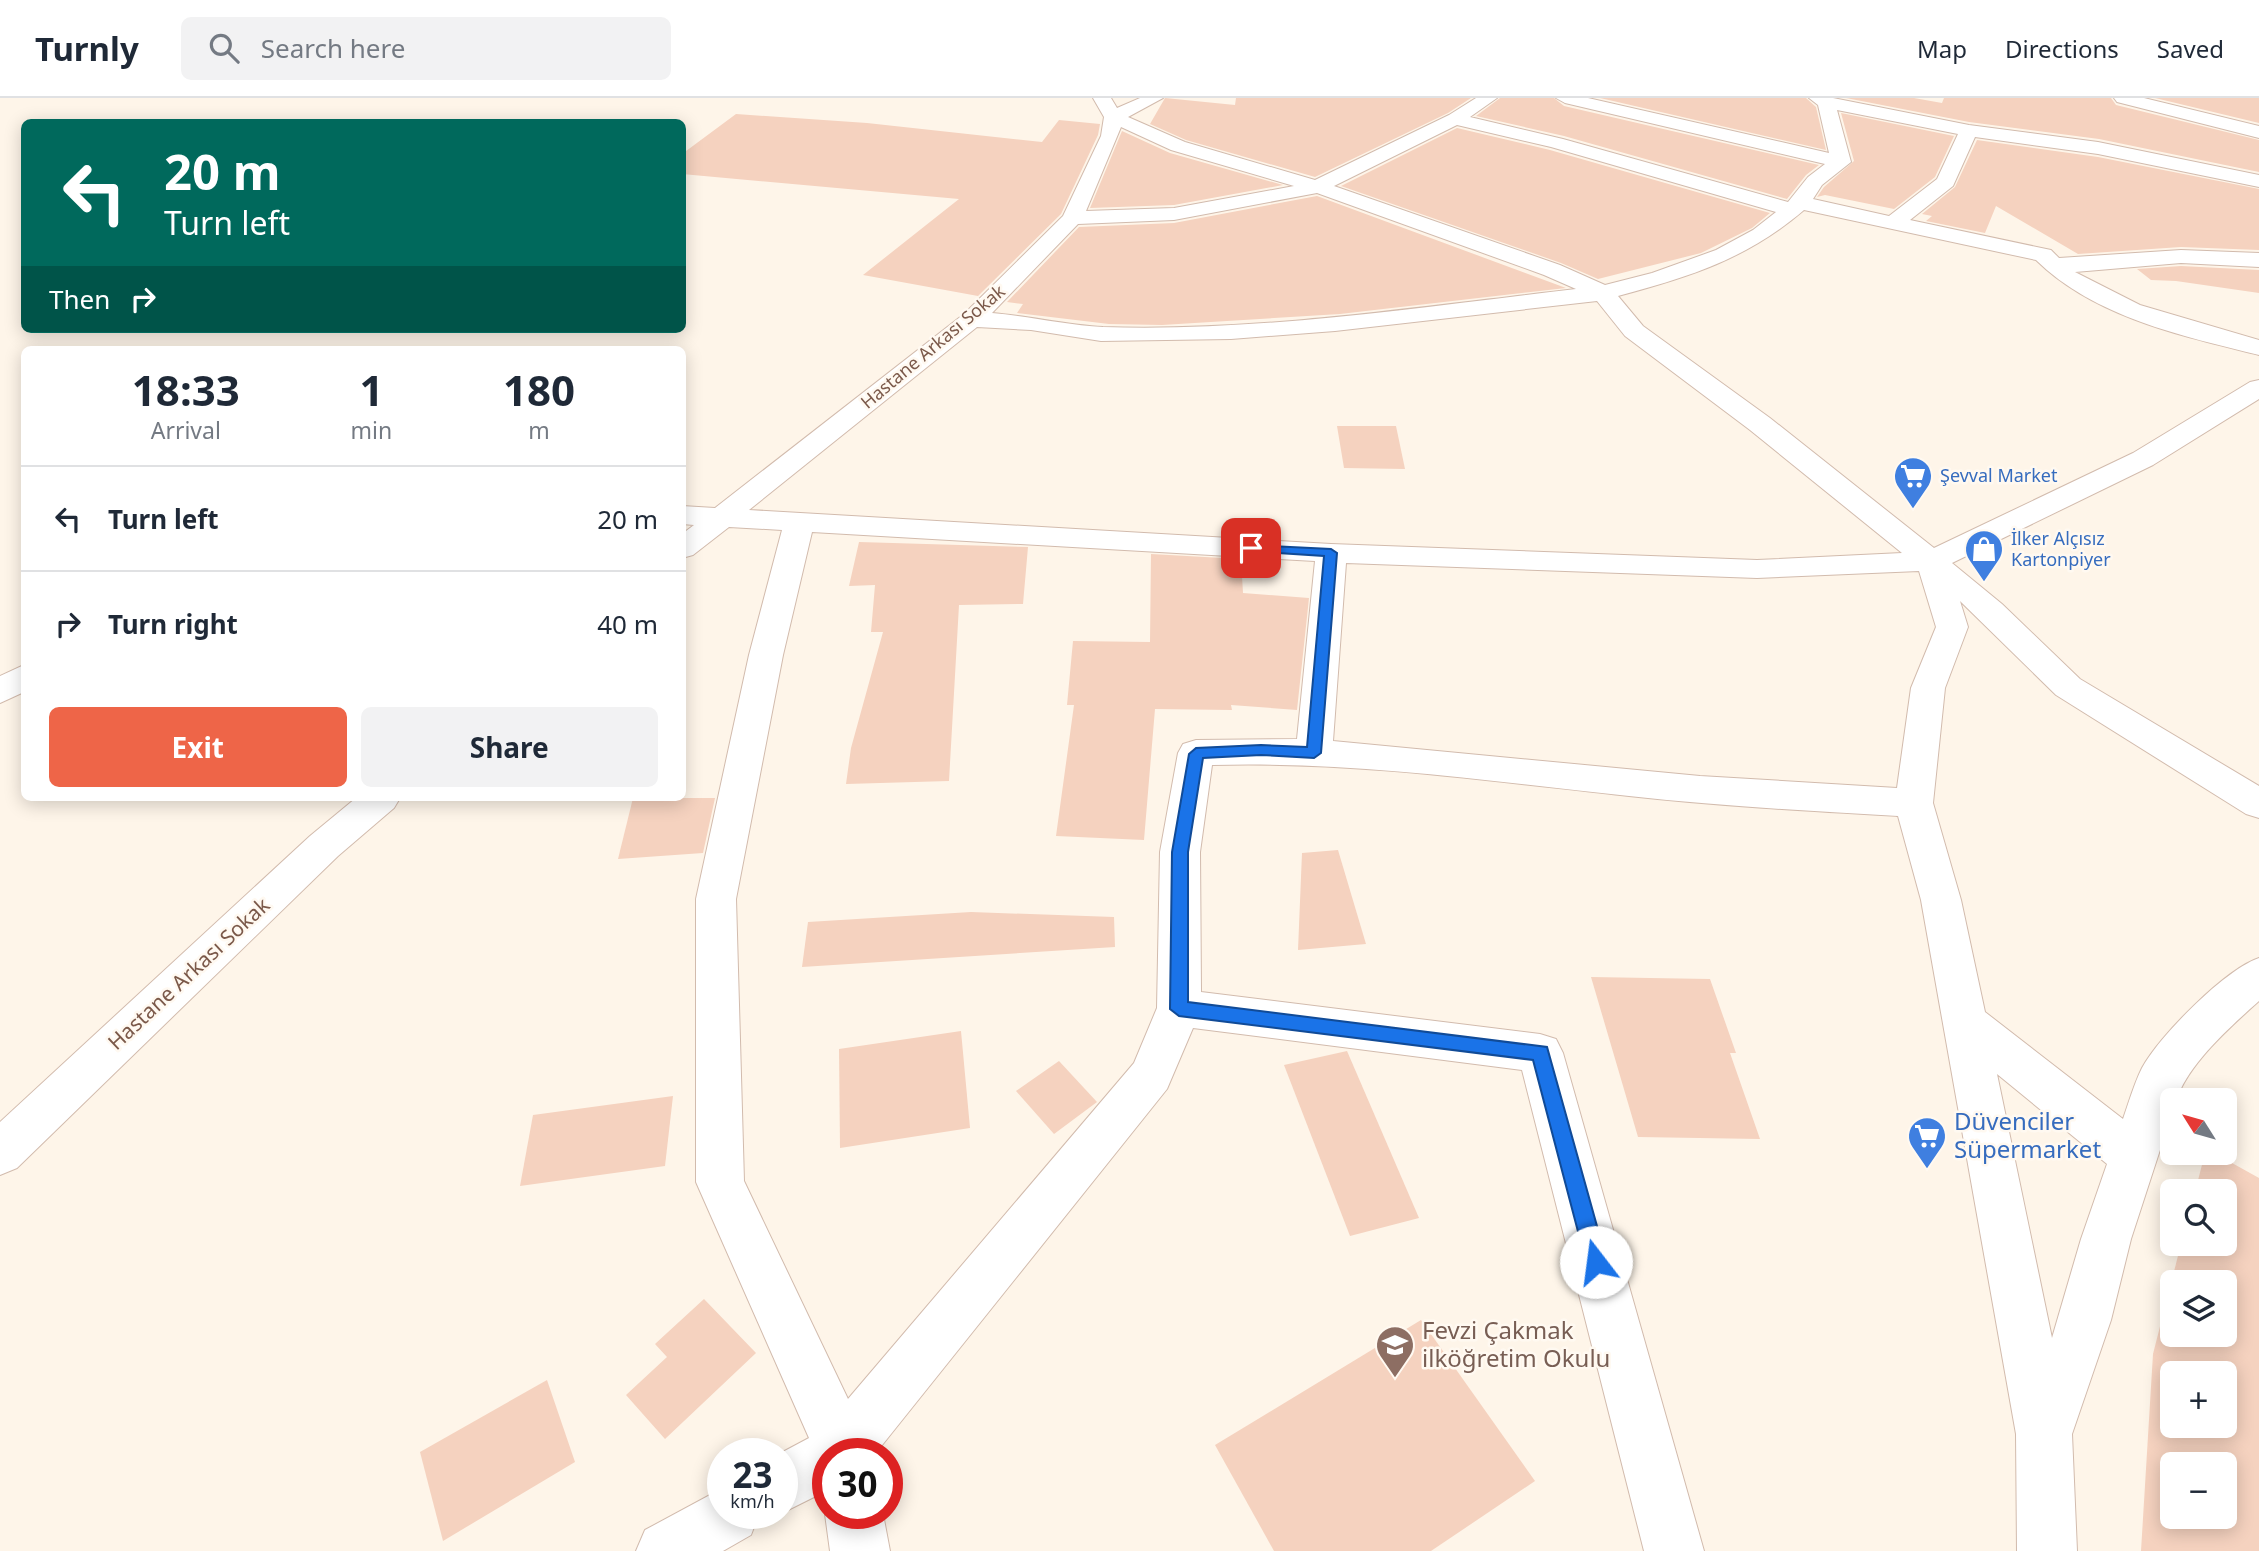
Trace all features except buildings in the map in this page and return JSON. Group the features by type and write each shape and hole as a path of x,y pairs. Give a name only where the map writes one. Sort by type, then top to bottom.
{"street":[{"path":"1107,107 1154,98"},
{"path":"1072,218 1174,214 1318,187 1340,173 1455,120 1488,98"},
{"path":"1565,98 1841,162"},
{"path":"2123,98 2259,132"},
{"path":"1841,162 1822,100 1969,131 2098,148 2259,181"},
{"path":"1659,121 1689,104"},
{"path":"1107,107 1178,146 1318,187 1552,270 1603,293 1634,331 1760,424 1931,561 1991,611 2068,687 2259,804"},
{"name":"Hastane Arkası Sokak","path":"686,545 972,319 1072,218 1110,136 1107,107"},
{"path":"1455,120 1556,143 1796,206 1893,223 2043,255 2056,265 2058,271 2113,301 2177,325 2259,348"},
{"path":"2215,121 2259,125"},
{"path":"1893,223 1947,182 1969,131"},
{"path":"972,319 1031,323 1101,334 1231,332 1335,324 1603,293 1660,278 1724,255 1761,234 1796,206 1815,181 1841,162"},
{"path":"2056,265 2217,256 2259,260"},
{"path":"686,515 1331,553 1757,569 1931,561 2143,459 2259,388"},
{"path":"799,523 766,655 716,899 720,1182 830,1438"},
{"path":"1314,753 1331,553"},
{"path":"1931,561 1952,627 1928,688 1914,803 1941,900 1962,1020 2044,1434 2047,1551"},
{"path":"0,692 21,678"},
{"path":"850,1438 1151,1075 1179,1009 1180,852 1196,754 1261,750 1407,759 1699,790 1914,803"},
{"name":"Hastane Arkası Sokak","path":"0,1153 324,846 377,801"},
{"path":"2044,1434 2085,1320 2106,1238 2160,1079 2211,1017 2259,975"},
{"path":"1179,1009 1540,1053 1674,1551"},
{"path":"1962,1020 2134,1156"},
{"path":"666,1551 707,1527"},
{"path":"856,1529 860,1551"}],"place":[{"name":"Şevval Market","path":"1913,510"},
{"name":"İlker Alçısız Kartonpiyer","path":"1984,583"},
{"name":"Düvenciler Süpermarket","path":"1927,1170"},
{"name":"Fevzi Çakmak ilköğretim Okulu","path":"1395,1379"}],"route":[{"path":"1251,548 1331,553 1314,753 1261,750 1196,754 1180,852 1179,1009 1540,1053 1596,1262"}]}
